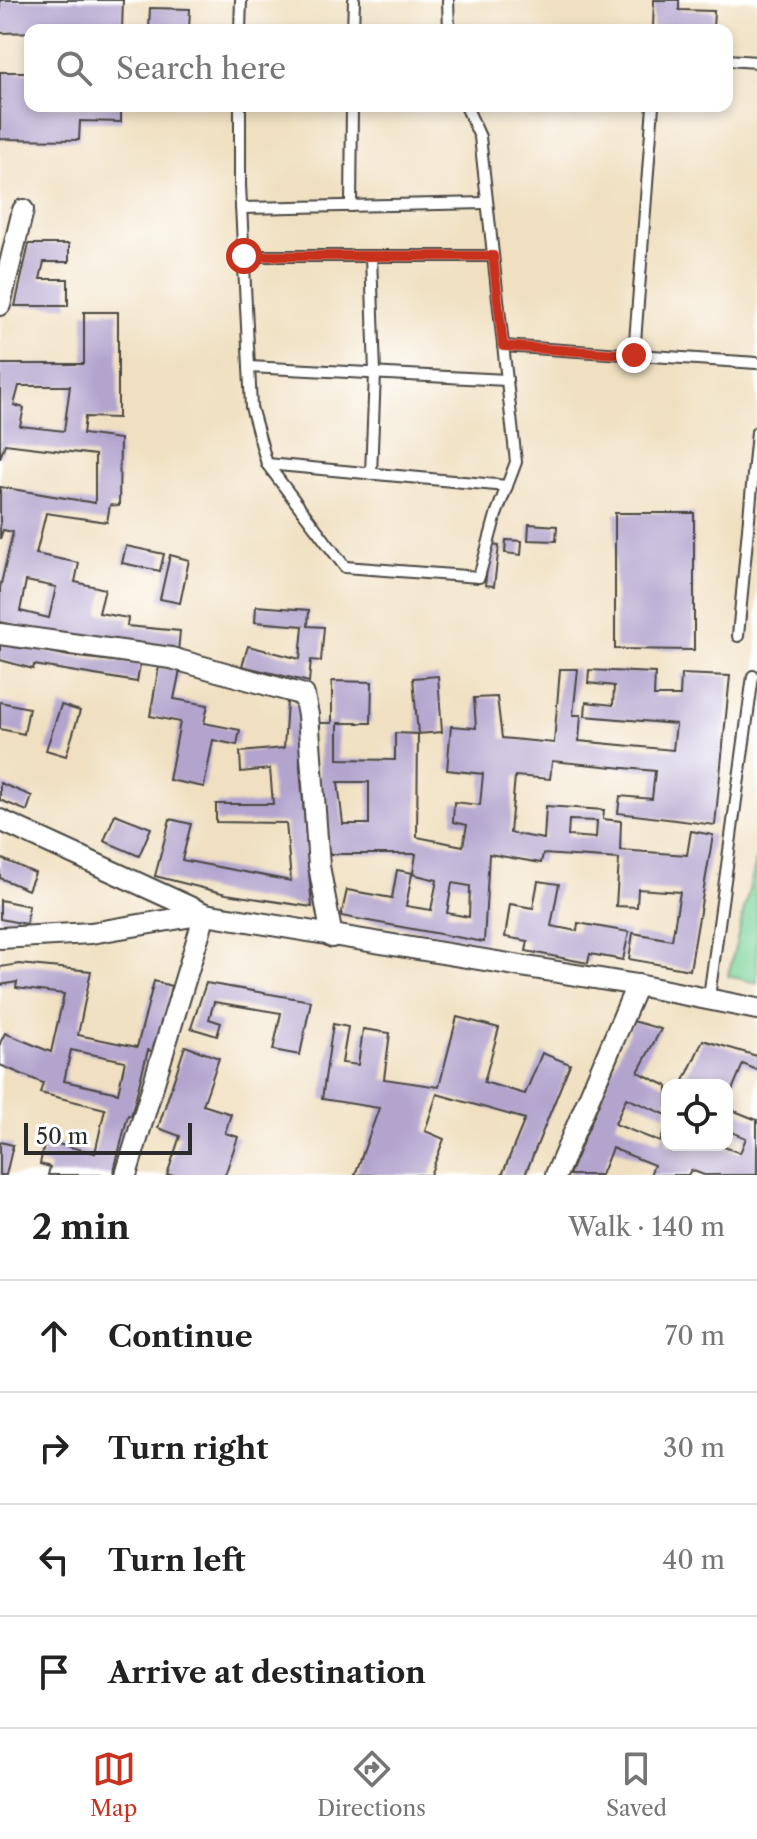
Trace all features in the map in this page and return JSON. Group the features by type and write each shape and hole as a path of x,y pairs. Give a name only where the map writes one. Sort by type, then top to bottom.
{"street":[{"path":"0,305 23,210"},
{"path":"0,634 171,658 304,695 319,866 332,937"},
{"path":"0,820 205,914 709,997 757,1009"},
{"path":"0,938 91,933 205,914"},
{"path":"126,1175 205,914"},
{"path":"556,1175 637,985"}],"lane":[{"path":"240,24 241,0"},
{"path":"353,24 354,0"},
{"path":"448,0 449,24"},
{"path":"733,60 757,62"},
{"path":"240,112 241,208 251,407 267,464 345,567 479,577 516,462 480,137 469,112"},
{"path":"351,206 352,112"},
{"path":"634,355 653,112"},
{"path":"241,208 487,203"},
{"path":"244,256 493,256"},
{"path":"371,256 375,373 371,474"},
{"path":"503,346 757,363"},
{"path":"249,367 507,380"},
{"path":"738,636 757,432"},
{"path":"267,464 507,486"},
{"path":"709,997 753,676"}],"green space":[{"path":"757,857 757,983 728,976"}],"building":[{"path":"0,0 123,0 122,24 24,24 24,32 0,33"},
{"path":"654,0 679,0 679,10 714,11 713,24 653,24"},
{"path":"150,8 190,9 189,24 149,24"},
{"path":"0,72 24,72 24,112 121,112 121,122 80,121 79,140 0,139"},
{"path":"29,244 69,244 69,262 44,262 40,279 68,279 68,306 15,306"},
{"path":"84,312 118,312 118,418 85,417 83,434 120,439 119,506 110,505 107,522 46,513 36,554 79,563 75,582 105,589 99,613 128,618 127,626 180,631 178,652 62,636 0,622 0,588 13,532 3,530 0,539 0,487 95,503 95,455 5,444 0,458 0,364 84,364","holes":["19,386 70,386 64,431 20,426 24,408 14,405","26,581 56,587 49,618 20,611"]},
{"path":"615,513 694,513 694,650 615,649"},
{"path":"529,524 557,526 556,541 528,540"},
{"path":"506,540 522,541 521,555 505,553"},
{"path":"490,545 499,546 494,586 485,585"},
{"path":"126,546 164,554 160,571 122,563"},
{"path":"170,555 189,560 180,603 160,599"},
{"path":"256,606 309,610 308,626 324,627 321,661 311,660 309,682 242,666 248,646 300,659 303,626 255,622"},
{"path":"0,641 69,656 140,664 137,682 34,665 33,669 0,660"},
{"path":"159,666 180,670 174,699 208,705 204,723 240,730 237,745 213,740 204,787 169,780 180,722 150,716"},
{"path":"560,669 578,669 573,715 581,715 579,741 673,750 676,724 585,716 586,702 613,705 614,686 588,683 589,670 655,673 654,696 680,696 681,674 730,676 715,825 618,813 620,796 652,799 655,771 552,761 550,779 515,776 510,833 544,839 546,806 604,810 603,819 621,821 620,850 687,855 691,831 713,835 690,970 629,959 633,933 672,940 680,892 638,889 637,907 616,906 619,859 543,854 541,863 489,854 484,942 341,916 347,890 392,898 397,870 413,873 416,854 326,854 319,781 320,723 332,723 332,681 372,682 371,723 338,723 338,759 395,760 395,733 418,734 417,837 463,846 467,825 453,822 454,802 480,805 483,774 447,770 451,726 476,728 474,698 497,697 502,738 554,743","holes":["338,782 369,782 369,824 343,824","569,820 597,821 596,838 568,836","412,874 437,880 431,910 406,906","452,883 470,886 469,917 447,913"]},
{"path":"438,676 442,732 418,734 413,678"},
{"path":"287,701 299,706 300,767 312,907 226,894 155,876 170,819 191,824 182,860 291,881 286,823 216,822 216,804 273,804 270,769 241,772 240,752 284,748"},
{"path":"0,702 29,708 24,734 0,729"},
{"path":"61,705 80,711 66,756 46,750"},
{"path":"0,783 32,796 27,811 0,800"},
{"path":"115,814 151,828 139,856 104,841"},
{"path":"0,858 35,873 28,890 0,878"},
{"path":"538,881 559,884 551,926 577,931 578,923 629,932 623,960 590,954 588,963 526,951 528,941 505,937 510,904 533,908"},
{"path":"0,900 29,906 26,924 0,919"},
{"path":"19,964 91,971 78,1035 137,1047 154,981 171,986 155,1052 148,1050 113,1175 48,1175 50,1167 40,1164 45,1141 95,1153 105,1109 40,1093 43,1083 0,1065 0,1043 5,1033 51,1052 64,994 16,988 17,982 0,985 0,967","holes":["71,1050 125,1061 118,1093 64,1081"]},
{"path":"206,983 311,1001 300,1055 273,1050 281,1013 214,1002 209,1019 221,1023 217,1036 191,1028"},
{"path":"457,1017 499,1028 484,1082 525,1094 542,1053 570,1064 525,1175 502,1175 525,1119 437,1094 425,1131 444,1139 430,1175 355,1175 379,1108 322,1099 333,1024 348,1027 342,1063 358,1065 363,1029 390,1033 384,1079 439,1087"},
{"path":"633,1021 661,1029 638,1072 661,1083 661,1113 626,1098 615,1124 660,1142 661,1140 661,1151 733,1150 740,1153 746,1138 733,1133 733,1110 757,1120 757,1175 704,1175 691,1170 688,1175 650,1175 654,1165 612,1148 601,1175 569,1175"},
{"path":"703,1040 757,1056 757,1070 743,1064 733,1088 733,1079 685,1079"},
{"path":"185,1046 219,1058 203,1105 231,1114 225,1133 238,1137 225,1175 167,1175 180,1136 158,1128"},
{"path":"0,1142 13,1145 6,1175 0,1175"}],"route":[{"path":"244,256 493,256 503,346 634,355"}]}
